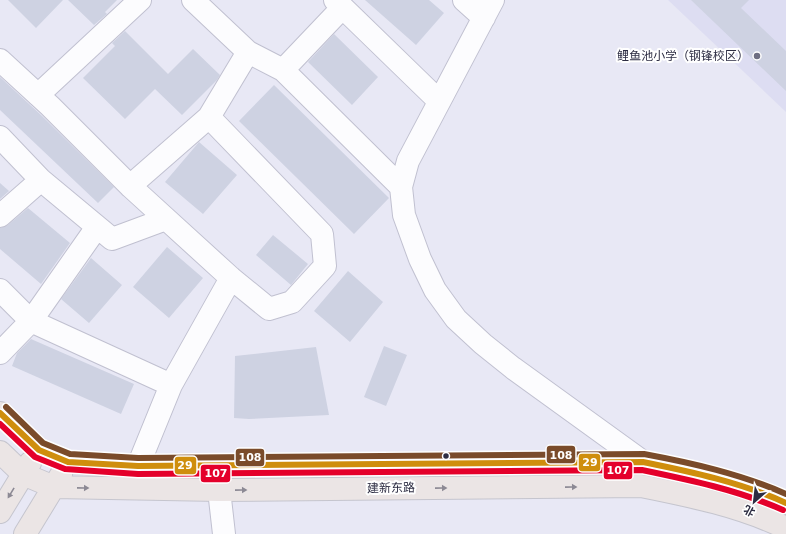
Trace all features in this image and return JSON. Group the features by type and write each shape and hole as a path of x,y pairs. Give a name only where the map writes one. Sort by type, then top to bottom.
{"main road":[{"name":"建新东路","path":"0,413 38,450 68,462 138,466 643,462 712,476 768,494 786,503"},
{"path":"0,512 38,450"},
{"name":"建新东路","path":"0,452 23,474 54,487 219,490 641,486 706,500 762,517 786,528"},
{"path":"25,534 68,462"}],"street":[{"path":"38,95 140,0"},
{"path":"193,0 248,52 283,70 401,188"},
{"path":"464,0 488,9 408,161 401,188 404,215 420,259 435,290 456,319 483,344 513,368 643,462"},
{"path":"283,70 338,4 439,101"},
{"path":"130,186 209,117 248,52"},
{"path":"0,60 38,95 130,186 231,278 269,309 292,302 325,266 322,234 209,117"},
{"path":"0,137 41,180 112,239 166,219"},
{"path":"0,216 41,180"},
{"path":"0,353 31,321 97,227"},
{"path":"138,466 171,385 231,278"},
{"path":"0,290 31,321 171,385"},
{"path":"219,490 224,534"}],"shaded area":[{"name":"鲤鱼池小学（钢锋校区）","path":"668,0 786,0 786,112"}],"building":[{"path":"8,0 63,0 36,28"},
{"path":"68,0 117,0 105,12 107,14 94,25"},
{"path":"365,0 429,0 444,13 416,45"},
{"path":"691,0 749,0 741,8 786,51 786,91"},
{"path":"125,31 168,74 193,49 220,75 217,80 182,115 155,89 125,119 83,78 115,46 112,43"},
{"path":"334,34 378,77 352,105 308,62"},
{"path":"0,77 114,187 98,203 0,110"},
{"path":"274,85 389,198 354,234 239,121"},
{"path":"199,142 237,175 203,214 165,182"},
{"path":"0,183 9,191 0,199"},
{"path":"28,208 70,243 41,284 0,249 0,228 8,225"},
{"path":"273,235 308,264 291,285 256,255"},
{"path":"167,247 203,278 169,318 133,287"},
{"path":"91,258 122,285 89,323 61,299"},
{"path":"348,271 383,302 350,342 314,311"},
{"path":"31,339 134,384 121,414 12,366 17,353"},
{"path":"384,346 407,355 386,406 364,397"},
{"path":"316,347 329,415 249,419 234,418 235,356"}],"transit line":[{"name":"108","path":"6,407 43,443 70,454 138,458 644,454 680,461 734,475 786,494"},
{"name":"29","path":"0,413 39,450 68,462 138,466 643,462 733,483 786,503"},
{"name":"107","path":"0,424 35,457 65,469 138,474 642,470 731,491 783,510"}],"place":[{"name":"鲤鱼池小学（钢锋校区）","path":"757,56"}]}
